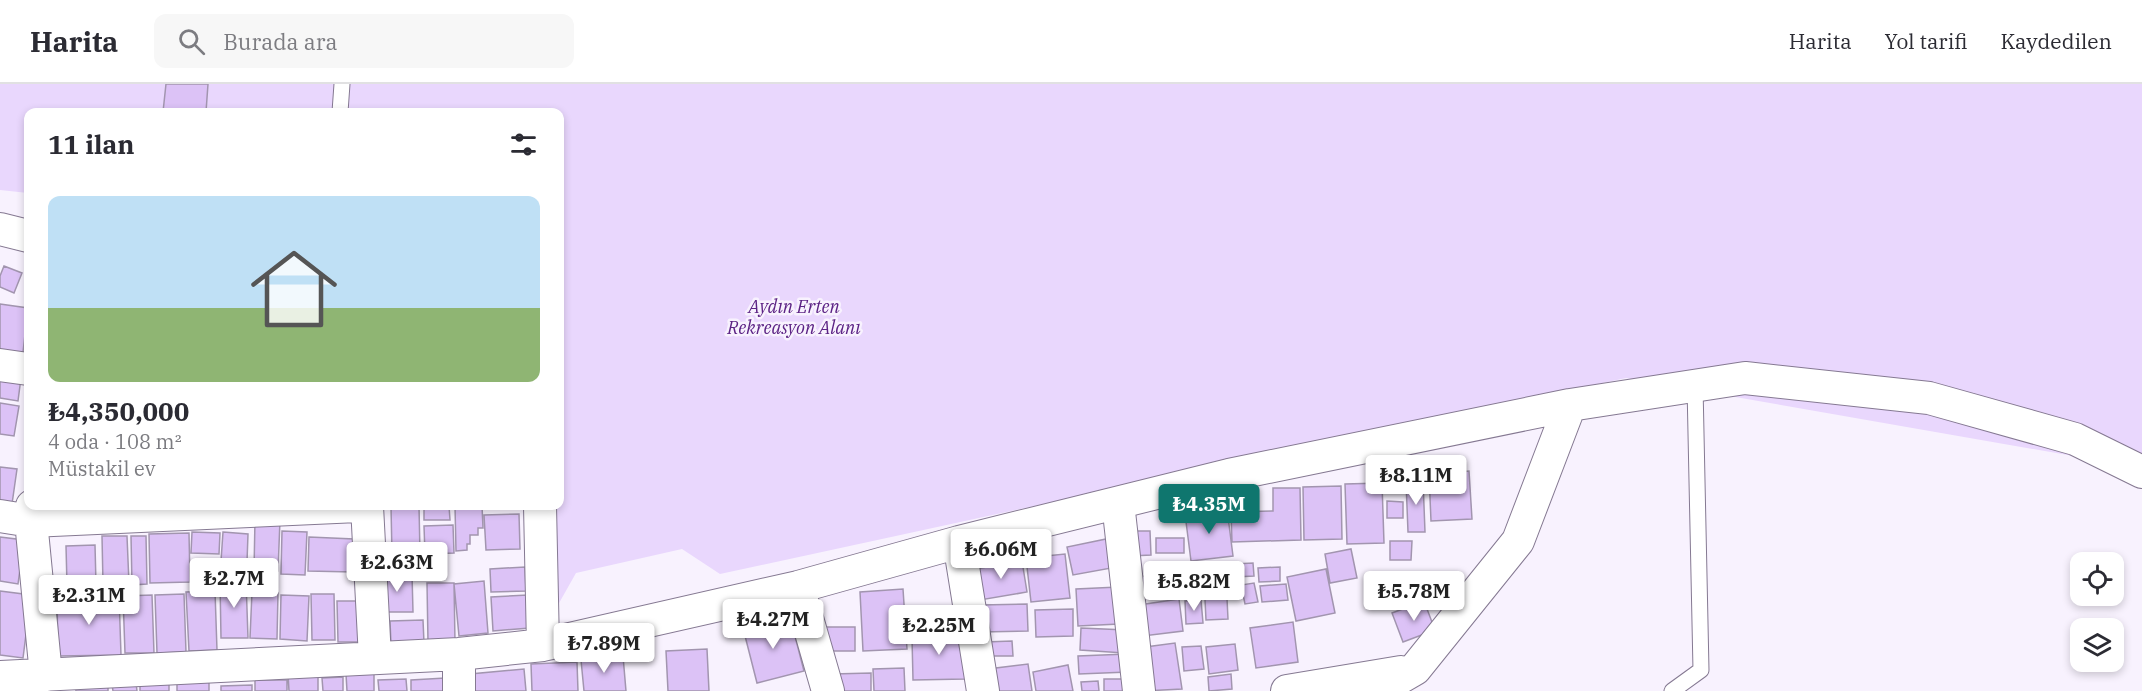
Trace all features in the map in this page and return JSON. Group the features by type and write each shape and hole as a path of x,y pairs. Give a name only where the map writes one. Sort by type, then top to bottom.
{"street":[{"path":"0,229 24,235"},
{"path":"0,365 24,368"},
{"path":"0,678 459,654 543,645 798,587 959,542 1229,475 1570,405 1745,378 1929,399 2076,439 2142,472"},
{"path":"1377,691 1415,669 1518,541 1570,405"},
{"path":"1118,503 1139,691"},
{"path":"0,516 32,513 172,510"},
{"path":"367,510 375,658"},
{"path":"540,510 543,645"},
{"path":"32,513 46,675"},
{"path":"959,542 983,691"},
{"path":"798,587 828,691"},
{"path":"459,654 459,691"},
{"path":"1287,691 1415,669"}],"lane":[{"path":"340,108 342,84"},
{"path":"1672,691 1701,670 1695,386"}],"green space":[{"name":"Aydın Erten Rekreasyon Alanı","path":"0,84 2142,84 2142,468 1626,378 720,574 682,549 576,573 554,612 544,510 564,510 564,108 24,108 24,193 0,190"}],"building":[{"path":"166,84 208,84 206,108 163,108"},
{"path":"4,266 22,273 14,293 0,287 0,276"},
{"path":"0,304 24,307 22,361 0,358"},
{"path":"0,375 21,378 18,401 0,398"},
{"path":"0,403 19,406 14,436 0,434"},
{"path":"0,467 17,469 12,504 0,502"},
{"path":"1469,471 1472,519 1431,521 1429,474"},
{"path":"1423,480 1425,532 1408,532 1406,481"},
{"path":"1382,483 1384,543 1347,544 1345,484"},
{"path":"1341,486 1342,539 1304,540 1303,487"},
{"path":"1273,488 1300,488 1301,540 1232,542 1231,512 1273,511"},
{"path":"1387,501 1403,502 1403,518 1387,518"},
{"path":"1227,509 1233,556 1191,561 1185,514"},
{"path":"391,510 419,510 420,554 392,554"},
{"path":"424,510 449,510 450,520 424,520"},
{"path":"455,510 482,510 483,528 478,528 478,535 470,535 467,550 456,551"},
{"path":"519,514 520,549 486,550 484,515"},
{"path":"255,519 280,520 278,571 254,571"},
{"path":"453,525 454,553 425,554 424,526"},
{"path":"282,531 307,532 305,575 281,574"},
{"path":"1130,531 1150,531 1151,555 1131,556"},
{"path":"192,532 220,533 219,554 191,553"},
{"path":"223,532 248,534 247,562 221,561"},
{"path":"189,533 190,582 150,583 149,534"},
{"path":"102,536 127,536 129,584 103,584"},
{"path":"131,536 146,536 147,584 132,585"},
{"path":"0,537 24,540 18,584 0,581"},
{"path":"309,537 354,539 353,572 308,571"},
{"path":"1111,538 1117,567 1073,575 1067,547"},
{"path":"1156,538 1184,538 1184,553 1156,553"},
{"path":"1390,541 1412,541 1411,560 1390,560"},
{"path":"95,545 96,584 67,585 66,546"},
{"path":"1351,549 1357,578 1330,583 1325,554"},
{"path":"1065,554 1070,598 1031,602 1026,558"},
{"path":"1022,561 1027,592 980,600 975,569"},
{"path":"1253,563 1254,576 1235,577 1235,564"},
{"path":"525,567 526,591 491,592 490,569"},
{"path":"1280,567 1280,581 1259,582 1258,568"},
{"path":"1178,568 1197,568 1198,593 1179,594"},
{"path":"1326,569 1335,613 1296,621 1287,577"},
{"path":"1173,573 1175,594 1139,598 1137,577"},
{"path":"382,574 412,574 413,612 382,612"},
{"path":"1226,578 1228,619 1206,620 1204,579"},
{"path":"246,580 248,638 221,638 220,581"},
{"path":"484,581 488,633 459,636 454,584"},
{"path":"427,583 454,583 455,642 428,642"},
{"path":"1254,583 1258,602 1245,604 1241,585"},
{"path":"1286,584 1288,600 1262,602 1260,586"},
{"path":"1118,587 1119,624 1078,626 1076,589"},
{"path":"903,589 907,649 863,651 860,592"},
{"path":"0,591 31,595 23,658 0,655"},
{"path":"215,591 217,650 189,651 186,592"},
{"path":"252,592 278,593 277,639 250,638"},
{"path":"184,594 186,652 157,653 155,595"},
{"path":"311,594 334,594 335,640 312,640"},
{"path":"119,595 121,655 58,656 57,597"},
{"path":"152,595 154,653 125,653 123,596"},
{"path":"281,595 309,596 307,641 280,639"},
{"path":"528,595 530,628 493,631 491,597"},
{"path":"1179,599 1183,631 1143,636 1139,605"},
{"path":"1201,600 1203,623 1186,624 1185,601"},
{"path":"337,601 359,601 359,642 338,642"},
{"path":"1424,601 1435,630 1403,642 1392,613"},
{"path":"1027,604 1028,631 981,632 980,605"},
{"path":"1073,609 1073,636 1036,637 1035,610"},
{"path":"790,617 804,671 757,683 743,628"},
{"path":"423,620 424,643 391,644 390,621"},
{"path":"1293,622 1298,662 1256,668 1250,628"},
{"path":"961,626 965,679 913,680 912,638 937,637 937,627"},
{"path":"824,627 855,627 855,651 824,651"},
{"path":"1081,628 1126,630 1124,653 1080,650"},
{"path":"1012,641 1013,656 985,656 985,642"},
{"path":"1175,643 1182,689 1144,691 1138,648"},
{"path":"1235,644 1238,670 1209,674 1206,647"},
{"path":"1201,646 1204,669 1184,671 1182,647"},
{"path":"707,649 709,691 668,691 666,651"},
{"path":"1127,654 1128,672 1079,674 1078,656"},
{"path":"623,656 626,691 584,691 581,660"},
{"path":"577,662 578,691 532,691 531,664"},
{"path":"1028,664 1032,691 990,691 988,669"},
{"path":"1068,665 1073,691 1036,691 1033,672"},
{"path":"904,668 905,691 874,691 873,669"},
{"path":"524,669 526,691 472,691 470,674"},
{"path":"318,673 318,691 289,691 288,674"},
{"path":"374,673 374,691 347,691 346,674"},
{"path":"871,673 871,691 833,691 833,674"},
{"path":"1231,674 1232,689 1209,691 1208,677"},
{"path":"343,677 343,691 323,691 322,678"},
{"path":"445,678 445,691 411,691 411,680"},
{"path":"406,679 407,691 379,691 378,680"},
{"path":"1104,679 1125,679 1126,691 1104,691"},
{"path":"255,680 287,680 287,691 255,691"},
{"path":"177,681 209,681 209,691 177,691"},
{"path":"1098,681 1099,691 1082,691 1081,682"},
{"path":"108,683 108,691 76,691 75,684"},
{"path":"136,683 137,691 113,691 112,684"},
{"path":"169,684 169,691 140,691 140,685"},
{"path":"252,685 252,691 221,691 221,686"}]}
